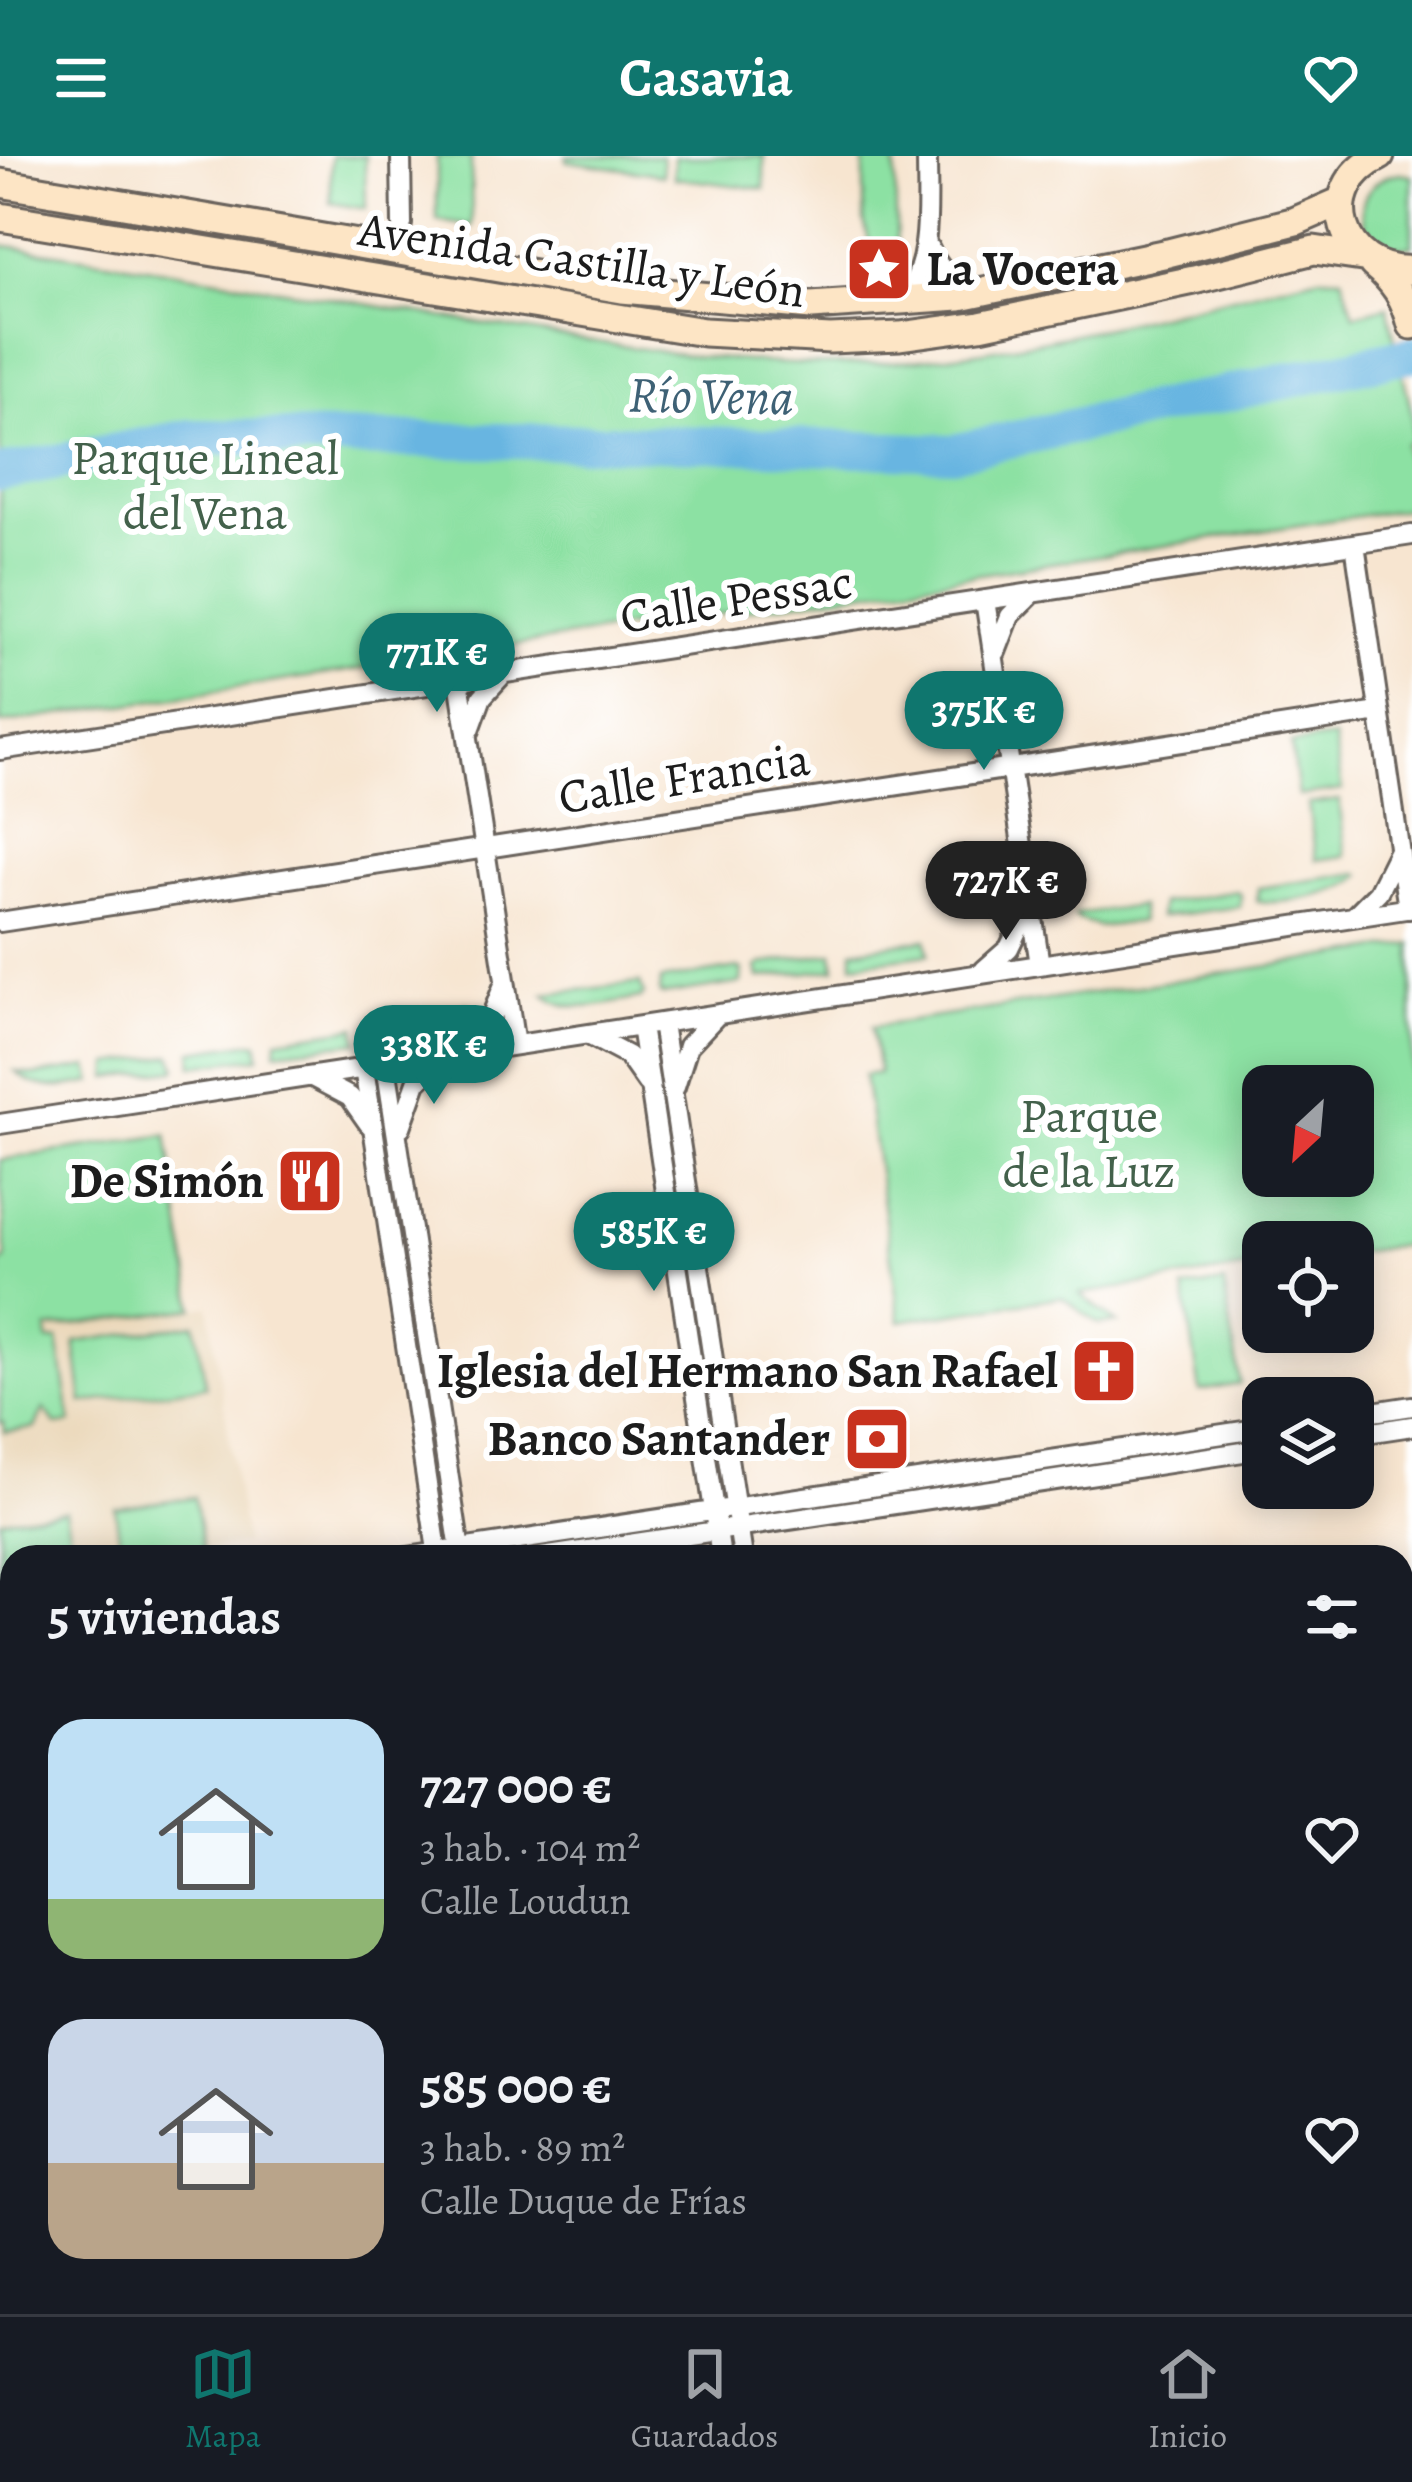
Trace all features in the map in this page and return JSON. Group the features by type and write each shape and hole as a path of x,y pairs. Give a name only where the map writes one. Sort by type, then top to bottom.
{"main road":[{"path":"1370,159 1349,182 1342,201 1342,222 1349,241 1395,283 1412,325"},
{"name":"Avenida Castilla y León","path":"0,183 622,289 761,304 904,302 979,292 1296,221 1342,201"},
{"name":"Avenida Castilla y León","path":"0,217 704,332 830,339 980,325 1314,250 1394,271 1412,270"}],"street":[{"path":"401,156 402,224"},
{"path":"904,302 928,246 927,156"},
{"path":"928,246 939,269 953,282 979,292"},
{"name":"Calle Pessac","path":"0,750 1412,535"},
{"path":"0,1124 1410,908 1355,544"},
{"path":"994,663 1003,627 1033,593"},
{"path":"985,600 1040,965"},
{"path":"468,741 475,710 505,673"},
{"path":"459,680 515,1045"},
{"name":"Calle Francia","path":"0,922 1379,712"},
{"path":"1352,917 1388,877 1399,847"},
{"path":"980,974 1009,948 1030,901"},
{"path":"398,1144 410,1095 490,1020 505,982"},
{"path":"674,1104 677,1075 688,1046 719,1014"},
{"path":"651,1024 674,1104 743,1545"},
{"path":"651,1024 653,1105 708,1475 708,1518 717,1545"},
{"path":"585,1034 628,1056 646,1081 653,1105"},
{"path":"386,1065 459,1545"},
{"path":"364,1068 436,1545"},
{"path":"309,1077 350,1096 367,1118 376,1147"},
{"path":"1374,1411 1412,1406"},
{"path":"1374,1432 1412,1426"},
{"path":"517,1545 738,1517 1242,1432"},
{"path":"738,1517 760,1524 1242,1452"},
{"path":"593,1545 708,1518"},
{"path":"424,1545 433,1523"},
{"path":"750,1545 760,1524"}],"shaded area":[{"path":"209,1306 245,1544 0,1545 0,1336"}],"green space":[{"path":"331,156 365,156 366,209 331,203"},
{"path":"437,156 471,156 472,226 437,221"},
{"path":"567,156 662,156 663,175 567,161"},
{"path":"764,156 764,189 674,178 674,157"},
{"path":"864,156 895,156 897,260 874,261 864,221"},
{"path":"1400,173 1412,175 1412,246 1393,247 1368,230 1363,203 1369,189"},
{"name":"Parque Lineal del Vena","path":"0,245 646,349 814,364 973,353 1090,331 1321,276 1342,277 1354,315 1387,306 1412,414 1412,441 1405,444 1412,508 0,724"},
{"path":"1334,738 1342,790 1298,796 1291,744"},
{"path":"1339,800 1346,856 1316,860 1308,804"},
{"path":"1362,875 1353,882 1327,893 1257,901 1258,888"},
{"path":"1237,891 1240,907 1159,917 1161,903"},
{"path":"1140,906 1140,922 1099,927 1075,918 1076,914"},
{"path":"926,939 929,954 853,964 853,950"},
{"name":"Parque de la Luz","path":"1412,944 1412,1244 1374,1250 1374,1221 1242,1221 1242,1269 1080,1294 1117,1323 1099,1324 1061,1297 900,1321 864,1075 879,1073 872,1027"},
{"path":"833,953 835,969 759,978 761,964"},
{"path":"738,968 741,983 660,992 661,980"},
{"path":"640,983 641,998 591,1006 566,1005 544,994"},
{"path":"467,1004 466,1013 441,1028 375,1037 374,1024 445,1013"},
{"path":"356,1027 358,1042 276,1051 277,1039"},
{"path":"258,1043 259,1057 193,1066 192,1051"},
{"path":"172,1055 175,1070 109,1078 110,1064"},
{"path":"89,1067 93,1082 62,1087 33,1083 16,1072 35,1075"},
{"path":"167,1135 194,1308 47,1329 48,1341 58,1340 71,1423 56,1425 44,1409 35,1428 5,1432 0,1422 0,1262 6,1260 0,1160"},
{"path":"1224,1283 1240,1384 1200,1391 1184,1289"},
{"path":"195,1324 206,1386 83,1403 75,1342"},
{"path":"194,1497 202,1545 120,1545 115,1508"},
{"path":"65,1510 72,1545 0,1545 0,1519"}],"waterway":[{"name":"Río Vena","path":"0,473 190,437 953,452 1412,354"}],"place":[{"name":"La Vocera","path":"879,269"},
{"name":"De Simón","path":"310,1181"},
{"name":"Iglesia del Hermano San Rafael","path":"1104,1371"},
{"name":"Banco Santander","path":"877,1439"}]}
